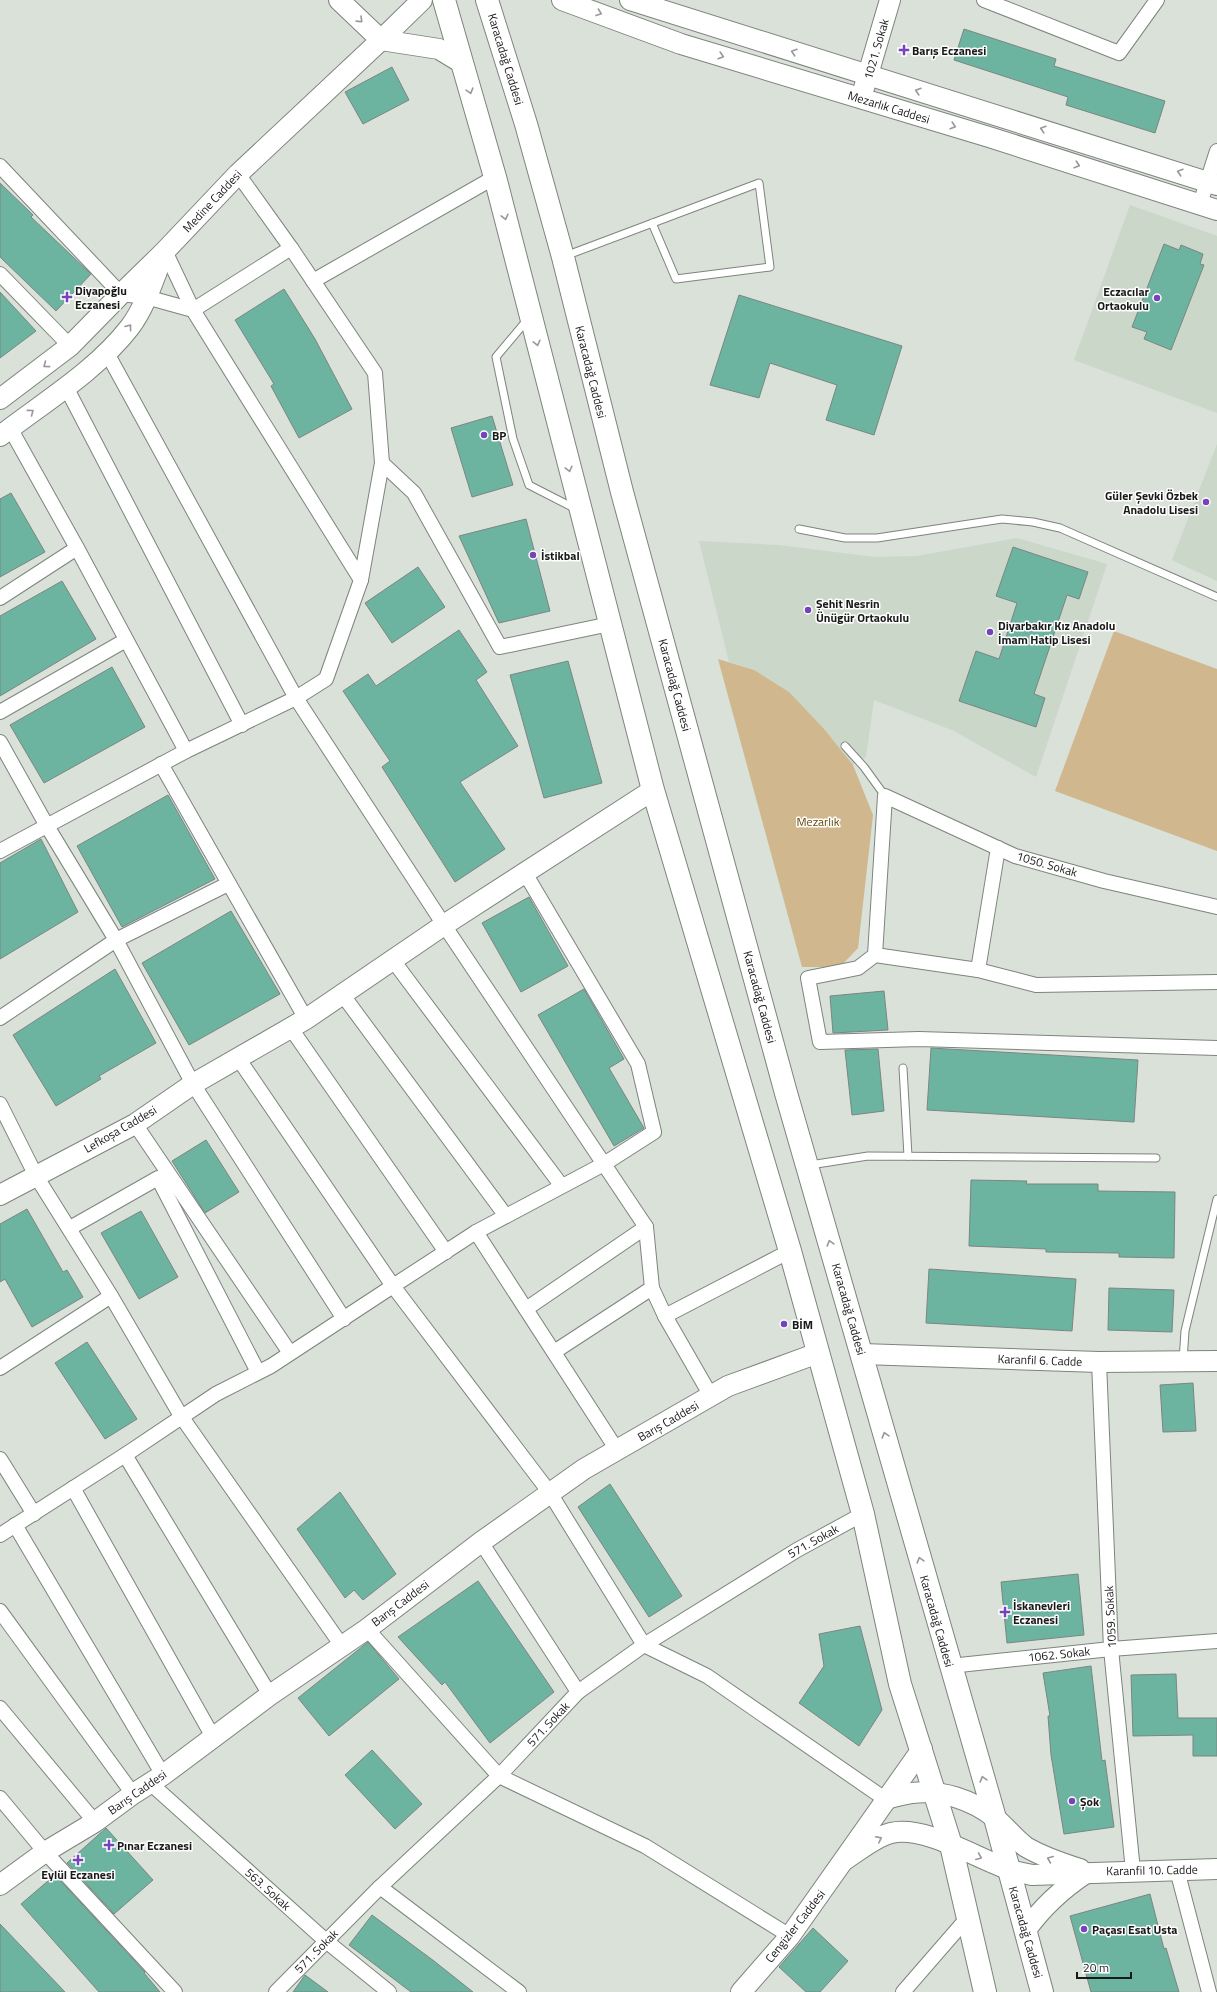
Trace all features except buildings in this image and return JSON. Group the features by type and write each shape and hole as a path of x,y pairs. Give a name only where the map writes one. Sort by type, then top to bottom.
{"highway":[{"path":"444,0 495,176 530,317 653,790 790,1251 864,1514 900,1684 922,1749 934,1793 951,1845 985,1992"},
{"name":"Karacadağ Caddesi","path":"487,0 526,124 563,257 622,492 808,1165 1026,1930 1042,1992"}],"street":[{"path":"339,0 381,40 439,49 462,63"},
{"name":"Medine Caddesi","path":"1,398 70,346 165,251 238,174 422,0"},
{"name":"Mezarlık Caddesi","path":"562,0 680,44 862,98 1208,207"},
{"name":"Mezarlık Caddesi","path":"630,0 1212,183"},
{"name":"1021. Sokak","path":"862,98 890,0"},
{"path":"984,0 1119,53 1157,0"},
{"path":"1208,207 1217,151"},
{"path":"0,166 121,294 146,297 193,310 291,248"},
{"path":"0,851 186,751 296,698 326,679 361,580 382,463 375,373 291,248 238,174"},
{"path":"313,281 495,176"},
{"path":"165,251 146,297 131,326 107,353 66,387 5,432 78,548 186,751"},
{"path":"165,251 193,310 361,580"},
{"path":"0,274 70,346"},
{"path":"107,353 296,698 444,925 646,1227 652,1288 665,1316 711,1396"},
{"path":"66,387 242,725"},
{"path":"382,463 414,493 500,647 610,624"},
{"path":"0,598 78,548"},
{"path":"0,712 126,640"},
{"path":"0,742 46,826 116,940 193,1084 344,1319"},
{"path":"161,764 228,884 298,1023 446,1252"},
{"name":"Lefkoşa Caddesi","path":"0,1196 135,1124 193,1084 298,1023 444,925 653,790"},
{"path":"875,955 885,796"},
{"name":"1050. Sokak","path":"885,796 1015,856 1104,881 1217,907"},
{"path":"978,970 998,848"},
{"path":"0,1534 126,1455 216,1394 258,1372 344,1319 476,1232 561,1185 604,1164 654,1132 638,1064 525,873"},
{"path":"0,1018 116,940 228,884"},
{"path":"1217,982 1036,985 978,970 875,955 858,968 808,978 820,1042 919,1039 1217,1048"},
{"path":"392,960 561,1185"},
{"path":"342,994 506,1216"},
{"path":"238,1058 393,1286 550,1493 644,1645 708,1676 886,1799 913,1792 934,1793"},
{"path":"0,1104 36,1176 70,1228 182,1416 342,1646"},
{"path":"135,1124 290,1353"},
{"path":"70,1228 158,1178 258,1372"},
{"path":"526,1309 646,1227"},
{"path":"476,1232 617,1450"},
{"path":"665,1316 790,1251"},
{"path":"554,1352 652,1288"},
{"path":"0,1368 111,1296"},
{"name":"Barış Caddesi","path":"0,1885 45,1852 95,1822 270,1696 367,1629 481,1542 584,1469 728,1386 818,1353"},
{"name":"Karanfil 6. Cadde","path":"862,1354 1099,1362 1217,1361"},
{"name":"1059. Sokak","path":"1099,1362 1111,1649 1133,1871"},
{"path":"126,1455 270,1696"},
{"path":"0,1460 34,1514"},
{"path":"73,1488 214,1737"},
{"name":"571. Sokak","path":"276,1992 380,1887 499,1776 578,1692 644,1645 797,1550 864,1514"},
{"name":"563. Sokak","path":"15,1525 156,1778 326,1941 389,1992"},
{"path":"481,1542 578,1692"},
{"path":"0,1611 133,1794"},
{"path":"367,1629 499,1776 646,1846 790,1936"},
{"name":"1062. Sokak","path":"950,1666 1111,1649 1217,1641"},
{"path":"0,1708 95,1822"},
{"name":"Cengizler Caddesi","path":"741,1992 790,1936 846,1859 922,1749"},
{"name":"Karanfil 10. Cadde","path":"934,1793 955,1797 970,1803 994,1818 1026,1846 1053,1860 1087,1872"},
{"path":"0,1798 45,1852 175,1992"},
{"name":"Cengizler Caddesi","path":"846,1859 879,1838 902,1831 914,1832 951,1845 1008,1869"},
{"name":"Karanfil 10. Cadde","path":"1008,1869 1040,1875 1087,1872 1217,1869"},
{"path":"1177,1870 1209,1992"},
{"path":"1026,1930 1045,1905 1058,1893 1087,1872"},
{"path":"380,1887 519,1992"},
{"path":"903,1992 968,1916"}],"lane":[{"path":"563,257 652,223 759,183 770,267 676,279 652,223"},
{"path":"530,317 496,357 513,439 529,485 580,510"},
{"path":"799,529 845,538 877,538 1002,519 1033,522 1060,528 1217,598"},
{"path":"845,746 885,796"},
{"path":"903,1068 908,1156"},
{"path":"808,1165 868,1156 1156,1158"},
{"path":"1182,1361 1186,1331 1217,1199"}],"shaded area":[{"name":"Eczacılar Ortaokulu","path":"1130,205 1217,236 1217,413 1074,360"},
{"name":"Güler Şevki Özbek Anadolu Lisesi","path":"1217,444 1217,581 1172,560"},
{"path":"1017,538 1107,564 1036,777 952,730 874,700 866,757 853,765 825,730 754,670 729,662 699,541 778,545 875,557 917,556"}],"green space":[{"path":"1114,631 1217,669 1217,851 1055,791"},
{"name":"Mezarlık","path":"718,659 754,670 789,692 825,730 853,765 873,815 858,948 840,967 802,967"}],"place":[{"name":"Barış Eczanesi","path":"904,50"},
{"name":"Diyapoğlu Eczanesi","path":"67,297"},
{"name":"Eczacılar Ortaokulu","path":"1157,298"},
{"name":"BP","path":"484,435"},
{"name":"Güler Şevki Özbek Anadolu Lisesi","path":"1206,502"},
{"name":"İstikbal","path":"533,555"},
{"name":"Şehit Nesrin Ünügür Ortaokulu","path":"808,610"},
{"name":"Diyarbakır Kız Anadolu İmam Hatip Lisesi","path":"990,632"},
{"name":"BİM","path":"784,1324"},
{"name":"İskanevleri Eczanesi","path":"1005,1612"},
{"name":"Şok","path":"1072,1801"},
{"name":"Pınar Eczanesi","path":"109,1845"},
{"name":"Eylül Eczanesi","path":"78,1860"},
{"name":"Paçası Esat Usta","path":"1084,1929"}]}
